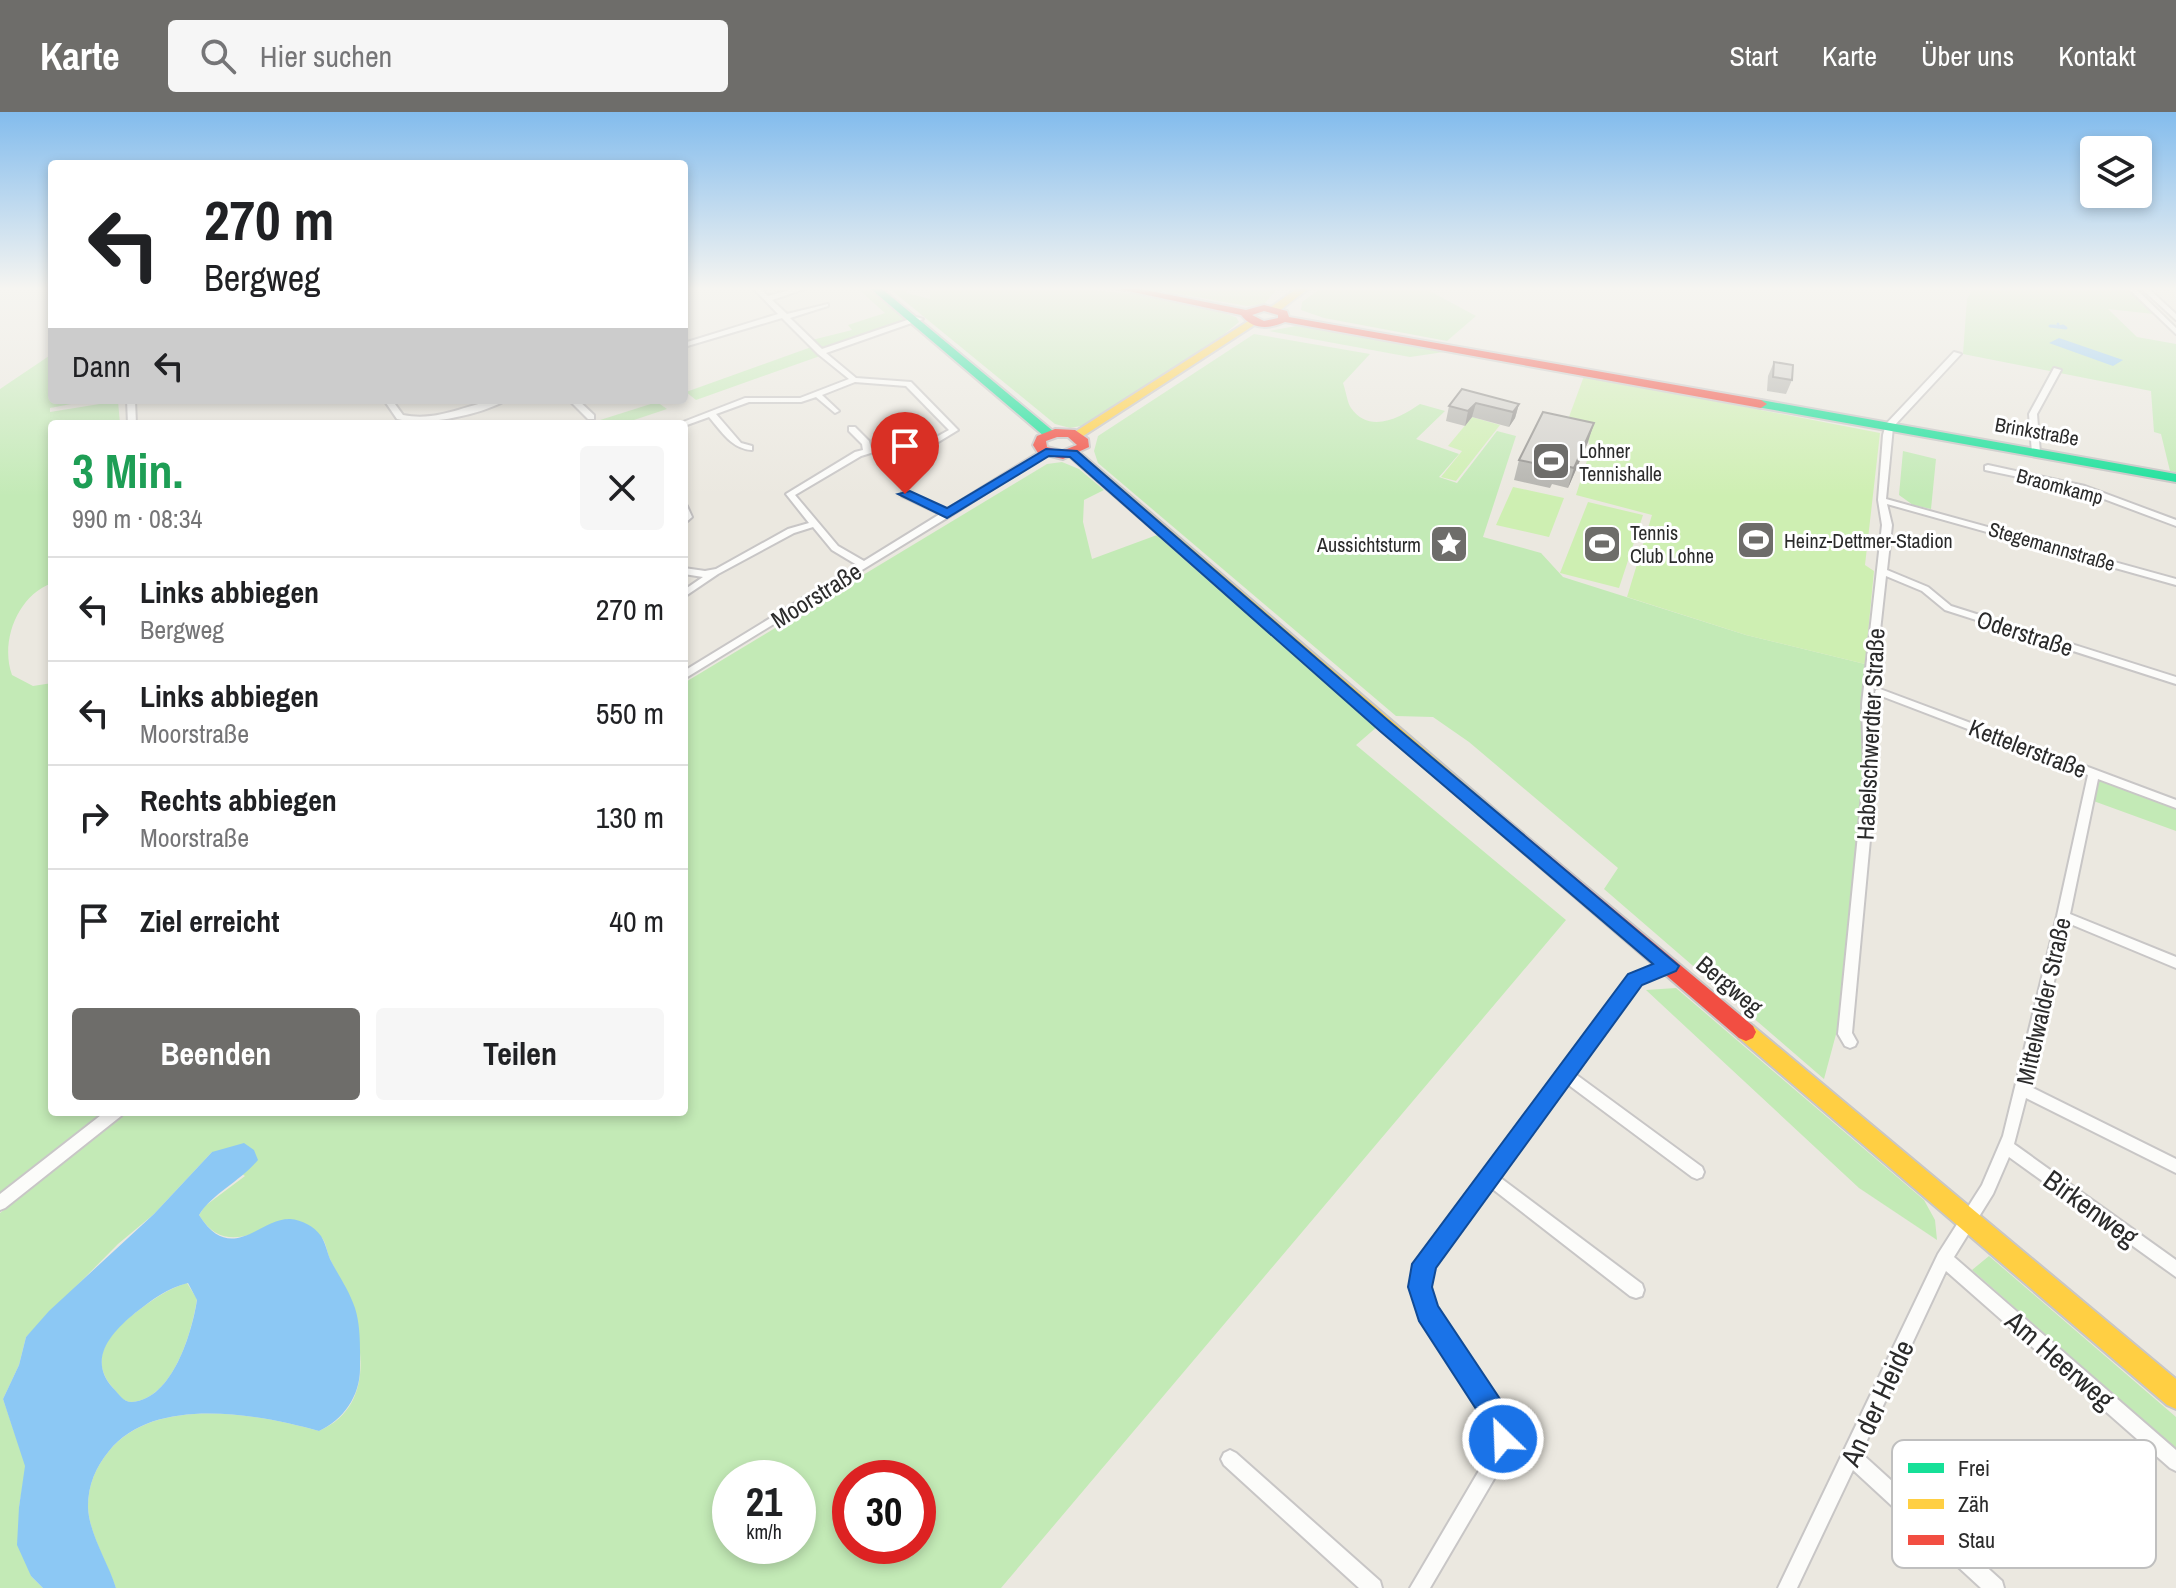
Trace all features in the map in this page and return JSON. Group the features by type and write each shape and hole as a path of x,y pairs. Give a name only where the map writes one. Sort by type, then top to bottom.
{"main road":[{"path":"957,358 1048,443 1075,444 1195,358"},
{"name":"Brinkstraße","path":"1518,358 2176,478"},
{"name":"Bergweg","path":"1075,444 1386,727 2176,1396"}],"street":[{"path":"828,358 854,380"},
{"path":"1889,426 1953,358"},
{"path":"2036,453 2033,414 2057,370"},
{"path":"688,422 754,399 794,401 854,380 904,382 954,430 914,453 867,451 790,494 835,548 864,565"},
{"path":"818,395 835,411"},
{"path":"391,404 400,417 408,419 443,417 489,404"},
{"path":"577,404 591,417"},
{"path":"711,414 738,445 749,448"},
{"name":"Habelschwerdter Straße","path":"1850,1042 1845,1034 1870,775 1867,704 1887,525 1882,500 1889,426"},
{"path":"852,429 866,443 867,451"},
{"name":"Moorstraße","path":"688,674 947,514 1048,443"},
{"name":"Braomkamp","path":"1988,468 2082,488 2176,523"},
{"path":"905,494 947,514"},
{"name":"Stegemannstraße","path":"1882,500 2176,582"},
{"path":"688,591 791,531 814,524"},
{"path":"688,571 713,574"},
{"name":"Oderstraße","path":"1882,571 1925,589 1948,608 2176,681"},
{"name":"Kettelerstraße","path":"1880,692 2176,804"},
{"name":"Mittelwalder Straße","path":"1970,1221 2006,1147 2023,1090 2094,773"},
{"path":"2063,916 2176,963"},
{"path":"1419,1588 1498,1456 1503,1439 1498,1420 1428,1312 1420,1287 1424,1264 1635,979 1669,966"},
{"path":"1565,1074 1697,1172"},
{"path":"2023,1090 2176,1166"},
{"path":"0,1203 111,1116"},
{"name":"Birkenweg","path":"2006,1147 2176,1269"},
{"path":"1488,1177 1636,1290"},
{"name":"An der Heide","path":"1787,1588 1944,1259 1970,1221"},
{"name":"Am Heerweg","path":"1944,1259 2151,1440"},
{"name":"Am Heerweg","path":"2156,1444 2176,1462"},
{"path":"1852,1457 1892,1494"},
{"path":"1230,1459 1373,1588"},
{"path":"1973,1568 1995,1588"}],"green space":[{"path":"48,358 48,404 71,404 50,408 50,412 118,404 120,420 48,420 48,585 29,598 21,609 14,622 8,649 12,675 33,686 48,684 48,1116 102,1116 0,1195 0,389"},
{"path":"781,358 815,358 696,400 688,391"},
{"path":"974,358 1191,358 1081,426 1070,428 1055,424"},
{"path":"1217,358 1366,358 1343,383 1348,403 1359,416 1367,421 1386,421 1420,404 1445,411 1416,439 1459,454 1439,477 1457,483 1497,431 1516,436 1483,537 1541,553 1563,577 1746,635 1865,664 1861,712 1866,778 1842,1012 1824,1079 1604,889 1618,868 1469,742 1433,717 1396,716 1098,463 1094,451 1098,436"},
{"path":"1983,358 2176,358 2176,472 2170,471 2161,434 2154,432 2151,391"},
{"name":"Heinz-Dettmer-Stadion","path":"1584,376 1880,433 1865,565 1874,571 1865,664 1746,635 1627,597 1652,515 1576,495 1591,448 1588,441 1562,436"},
{"path":"651,404 660,404 667,409 634,420 600,420"},
{"path":"1472,417 1500,425 1456,481 1441,477 1462,451 1448,446"},
{"path":"1903,451 1936,459 1931,509 1913,505 1899,495"},
{"path":"1062,462 1079,469 1104,490 1084,500 1083,522 1092,559 1157,535 1378,726 1356,745 1566,920 1001,1588 116,1588 92,1527 88,1499 100,1463 129,1433 153,1422 208,1414 267,1419 319,1431 341,1417 354,1398 360,1376 356,1327 340,1279 321,1237 288,1219 252,1234 229,1237 208,1227 199,1215 205,1206 245,1176 212,1152 154,1214 118,1244 26,1337 19,1365 3,1399 26,1466 19,1507 31,1576 43,1588 0,1588 0,1213 123,1116 688,1116 688,681 1047,464"},
{"name":"Tennis Club Lohne","path":"1513,487 1564,498 1549,537 1496,525"},
{"name":"Tennis Club Lohne","path":"1588,502 1643,515 1619,588 1560,573"},
{"path":"2094,773 2176,804 2176,831 2088,799"},
{"path":"1676,988 1924,1200 1935,1220 1937,1240 1859,1188 1646,990"},
{"path":"1989,1256 2176,1417 2176,1449 1972,1270"},
{"path":"187,1283 197,1299 178,1362 159,1389 146,1398 126,1401 105,1377 102,1367 102,1357 110,1337 154,1299"}],"water":[{"path":"2090,358 2123,360 2113,366"},
{"path":"244,1143 254,1150 258,1160 199,1215 211,1230 222,1237 234,1238 290,1219 307,1224 321,1236 357,1315 360,1354 357,1389 343,1414 319,1431 267,1419 208,1414 152,1422 128,1433 100,1463 88,1499 92,1527 116,1588 43,1588 31,1576 17,1545 25,1466 3,1399 19,1365 26,1337 49,1311 154,1214 212,1152","holes":["188,1283 197,1300 185,1346 169,1377 146,1398 132,1402 124,1399 105,1377 102,1367 105,1347 111,1338 135,1313 173,1288"]}],"building":[{"path":"1774,362 1793,365 1792,380 1773,377"},
{"path":"1462,389 1519,404 1513,412 1476,403 1468,411 1449,406"},
{"path":"1543,412 1594,423 1574,468 1558,464 1556,468 1519,460"}],"traffic: fast":[{"path":"958,358 1049,434"},
{"path":"1761,404 2176,478"}],"traffic: slow":[{"path":"1076,435 1197,358"},
{"path":"1073,453 1495,819"},
{"path":"1746,1032 2176,1396"}],"traffic: jam":[{"path":"1502,358 1761,404"},
{"path":"1055,433 1071,433 1084,442 1083,447 1063,455 1042,450 1039,445 1041,439 1055,433"},
{"path":"1495,819 1746,1032"}],"place":[{"name":"Lohner Tennishalle","path":"1551,461"},
{"name":"Heinz-Dettmer-Stadion","path":"1756,540"},
{"name":"Aussichtsturm","path":"1449,544"},
{"name":"Tennis Club Lohne","path":"1602,544"}],"route":[{"path":"905,494 947,514 1046,452 1058,455 1073,453 1386,727 1669,966 1635,979 1424,1264 1420,1287 1428,1312 1498,1420 1503,1439"}]}
